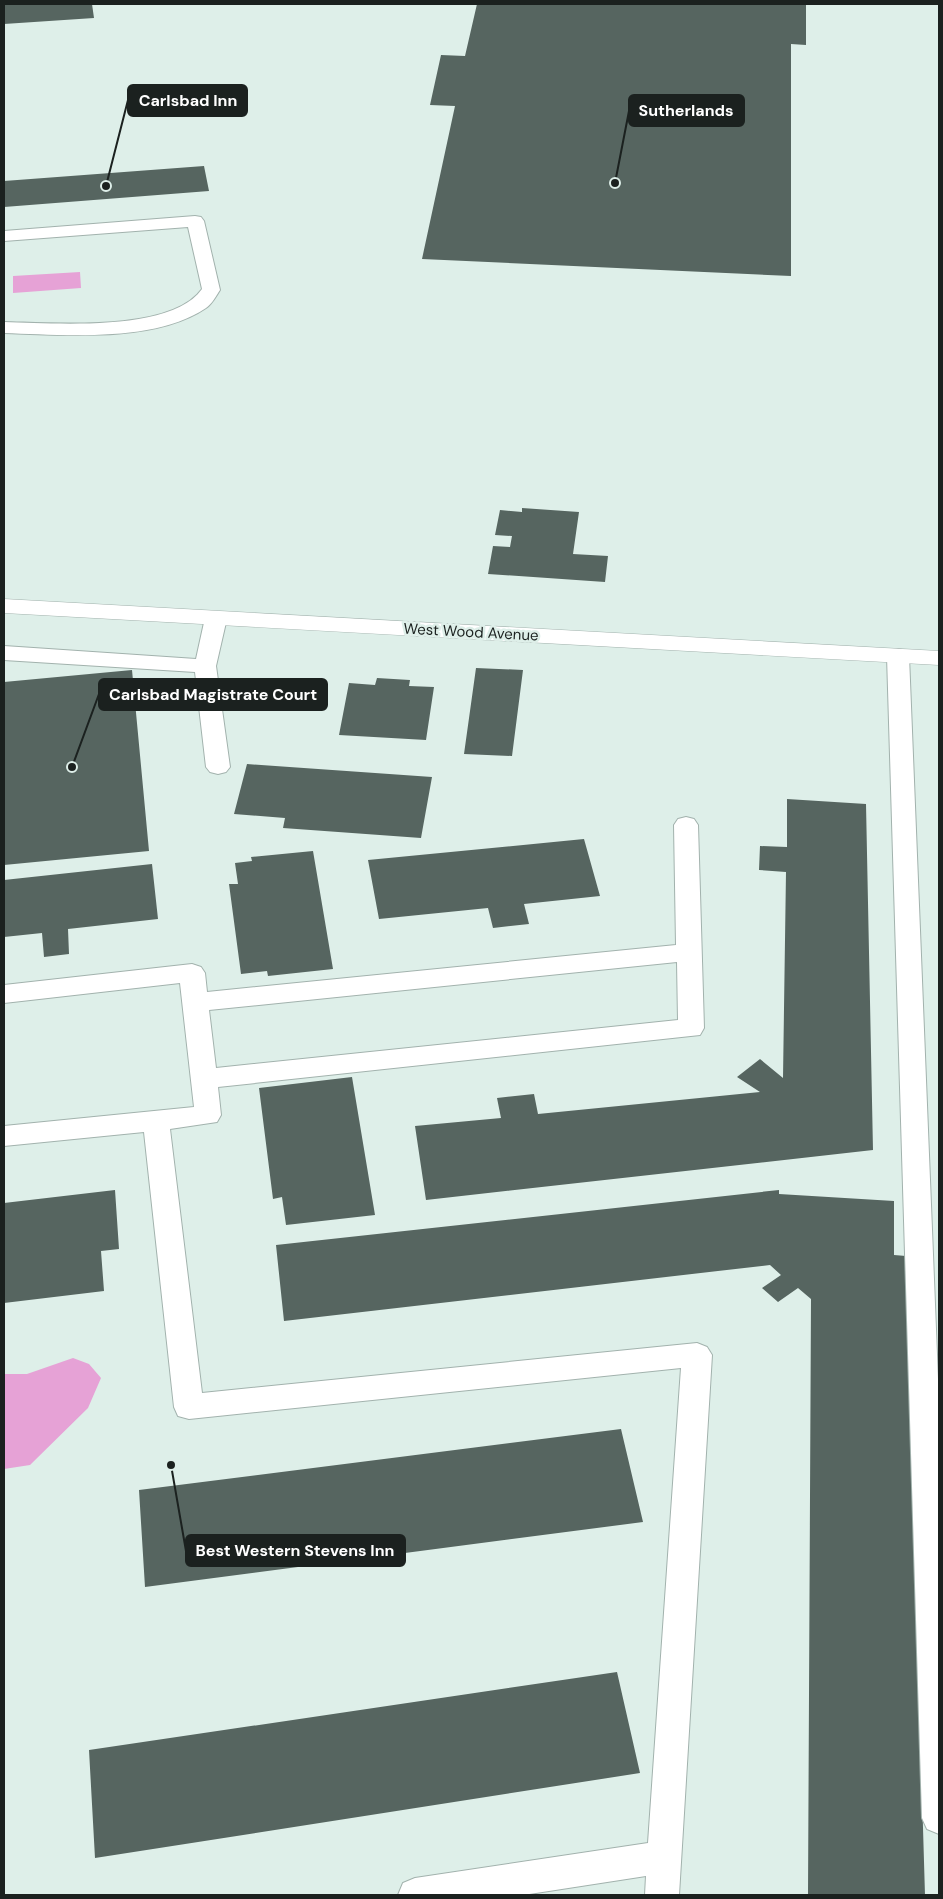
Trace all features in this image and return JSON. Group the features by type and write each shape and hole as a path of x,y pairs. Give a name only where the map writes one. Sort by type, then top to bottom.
{"street":[{"name":"West Wood Avenue","path":"4,606 939,658"}],"lane":[{"path":"4,236 195,221 211,290 199,304 165,320 123,326 4,328"},
{"path":"216,618 205,666 218,767"},
{"path":"4,654 205,666"},
{"path":"898,656 939,1818"},
{"path":"203,1079 691,1028 686,826"},
{"path":"195,1002 689,952"},
{"path":"4,994 192,973 208,1115 4,1136"},
{"path":"156,1121 189,1408 697,1355 662,1895"},
{"path":"415,1895 664,1857"}],"shaded area":[{"path":"80,272 81,288 13,293 13,276"},
{"path":"73,1358 89,1364 101,1378 88,1408 30,1465 4,1469 4,1374 27,1374"}],"building":[{"path":"4,4 92,4 94,18 4,24"},
{"path":"477,4 806,4 806,45 791,44 791,276 422,259 455,106 430,105 441,55 465,56"},
{"path":"204,166 209,191 4,207 4,181"},
{"path":"522,508 579,512 573,554 608,556 605,582 488,574 493,546 510,547 512,536 495,535 500,510 522,512"},
{"path":"476,668 523,670 512,756 464,754"},
{"path":"132,670 149,851 4,865 4,682"},
{"path":"377,678 410,680 409,686 434,687 426,740 339,735 349,683 375,685"},
{"path":"247,764 432,777 421,838 283,828 285,818 234,814"},
{"path":"787,799 866,804 873,1150 426,1200 415,1126 501,1118 497,1098 534,1094 538,1114 760,1092 737,1077 760,1059 783,1078 786,872 759,870 760,846 787,847"},
{"path":"584,839 600,896 524,904 529,924 493,928 488,908 379,919 368,860"},
{"path":"313,851 333,969 268,976 267,971 241,974 229,884 238,884 235,863 252,861 251,857"},
{"path":"152,864 158,919 68,929 69,954 44,957 42,933 4,937 4,880"},
{"path":"352,1077 375,1215 286,1225 282,1197 273,1199 259,1088"},
{"path":"115,1190 119,1249 101,1251 104,1291 4,1303 4,1203"},
{"path":"779,1190 779,1194 894,1201 894,1255 906,1256 925,1895 808,1895 811,1299 798,1288 778,1302 762,1288 781,1275 770,1265 284,1321 276,1245"},
{"path":"621,1429 643,1522 145,1587 139,1490"},
{"path":"617,1672 640,1773 95,1858 89,1750"}],"place":[{"name":"Sutherlands","path":"615,183"},
{"name":"Carlsbad Inn","path":"106,186"},
{"name":"Carlsbad Magistrate Court","path":"72,767"},
{"name":"Best Western Stevens Inn","path":"171,1465"}]}
